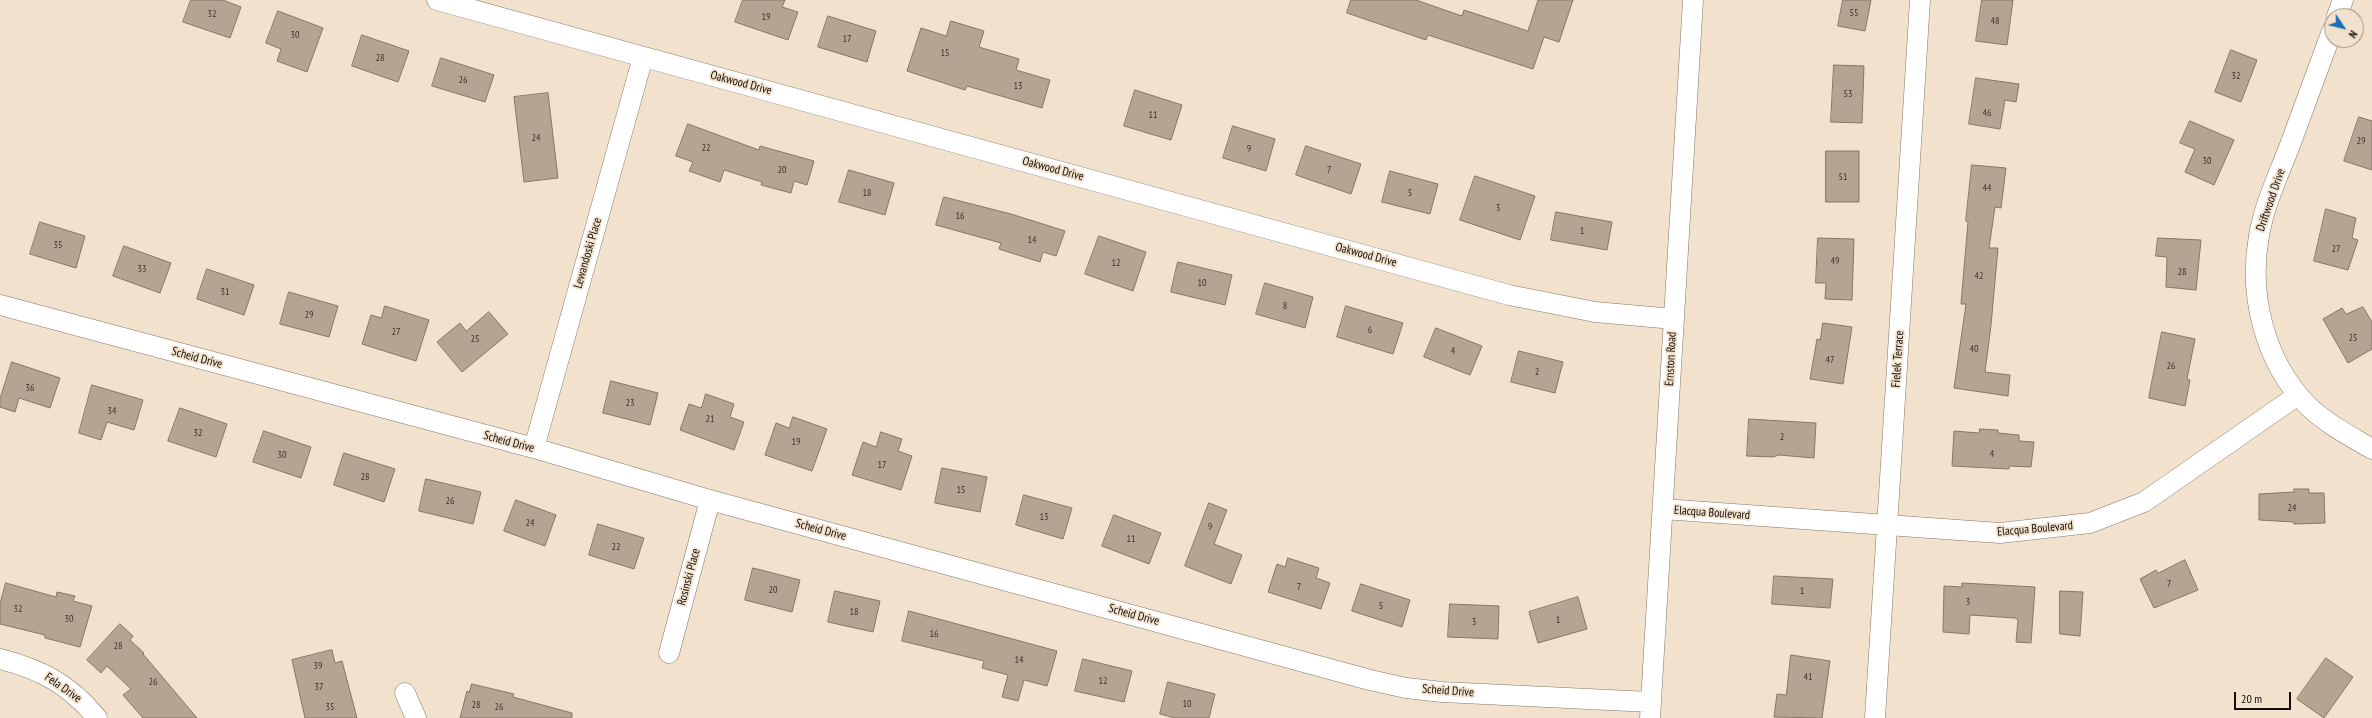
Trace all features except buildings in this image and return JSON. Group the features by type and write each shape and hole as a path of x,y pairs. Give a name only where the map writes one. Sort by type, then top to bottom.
{"street":[{"name":"Oakwood Drive","path":"437,0 1509,294 1594,312 1674,319"},
{"name":"Ernston Road","path":"1651,710 1693,0"},
{"name":"Fielek Terrace","path":"1875,718 1920,0"},
{"name":"Driftwood Drive","path":"2326,48 2264,217 2257,251 2256,291 2263,327 2277,361 2298,395 2321,417 2372,449"},
{"name":"Lewandoski Place","path":"534,448 643,56"},
{"name":"Scheid Drive","path":"0,305 534,448 710,500 1406,688 1651,710"},
{"name":"Elacqua Boulevard","path":"1663,509 2000,533 2090,523 2144,502 2298,395"},
{"name":"Rosinski Place","path":"669,653 710,500"},
{"name":"Fela Drive","path":"0,659 50,676 83,701 97,718"},
{"path":"405,693 416,718"}]}
